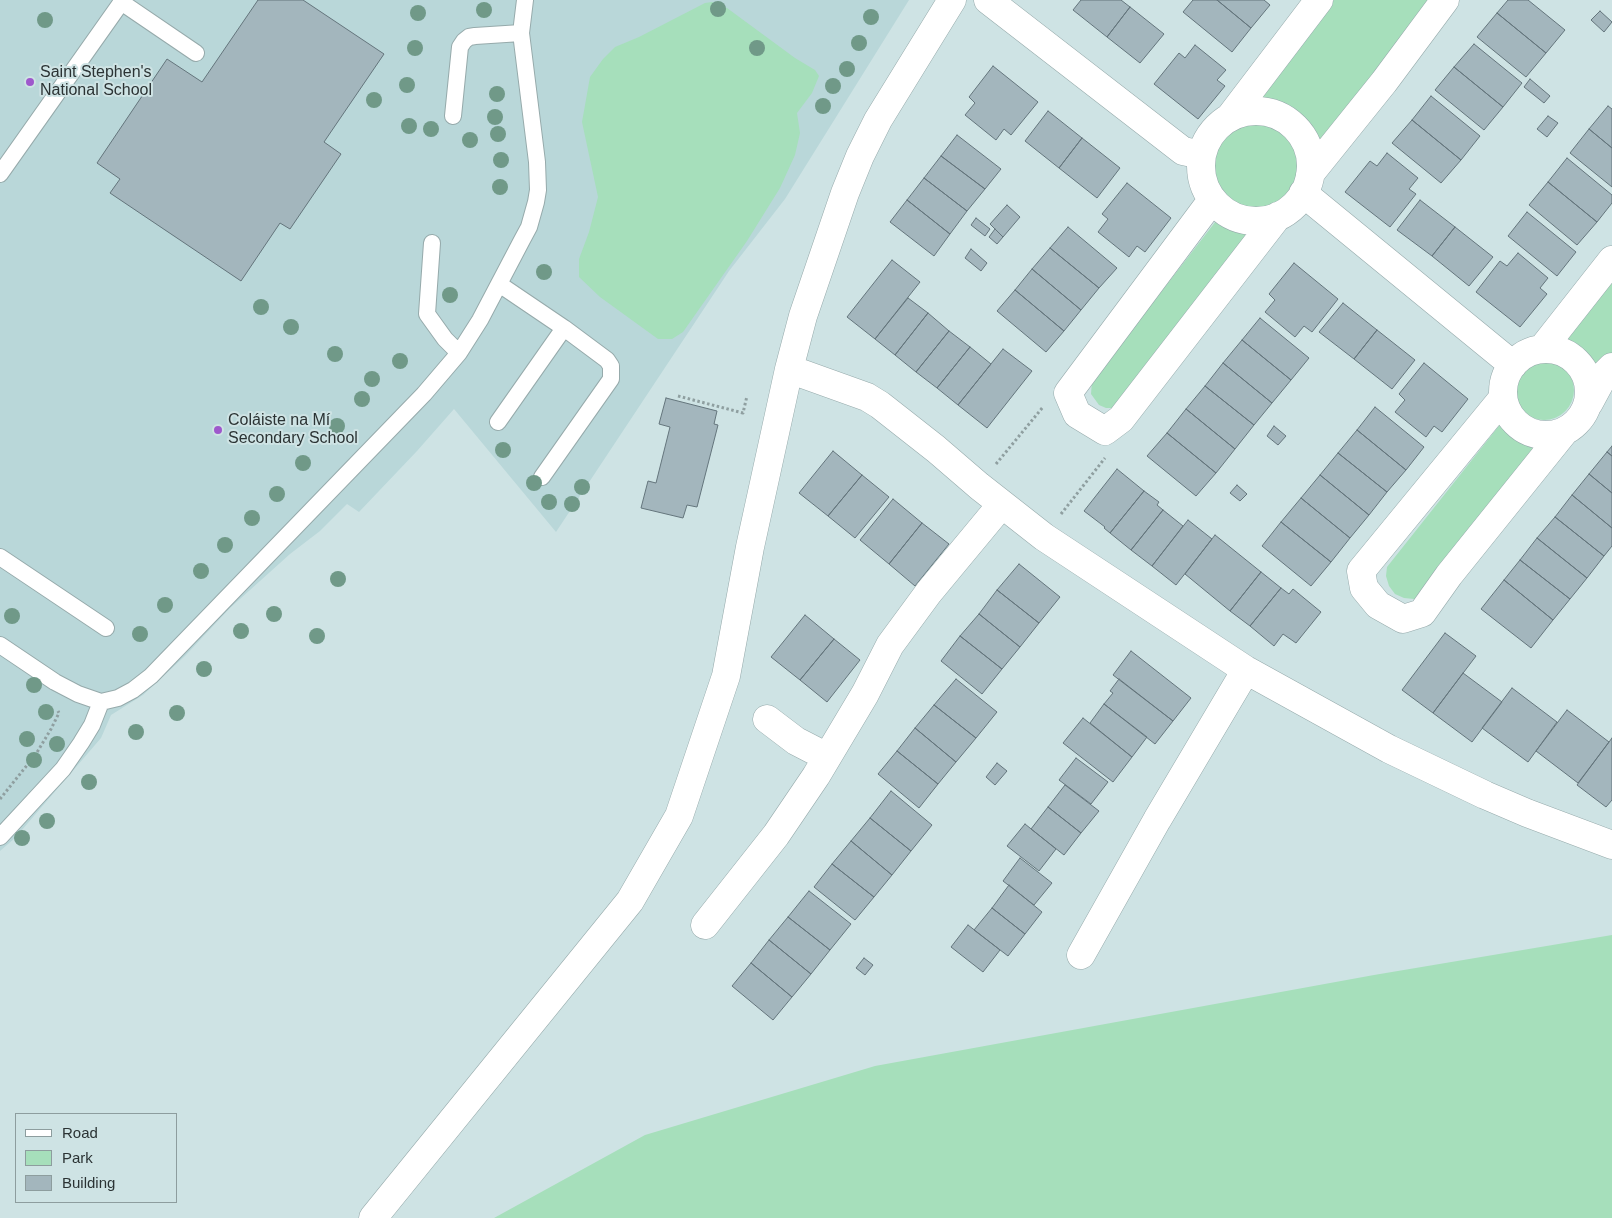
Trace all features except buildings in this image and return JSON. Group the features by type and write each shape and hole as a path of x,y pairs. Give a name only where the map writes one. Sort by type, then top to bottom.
{"street":[{"path":"373,1218 630,901 679,816 726,676 750,547 789,369 803,316 845,193 860,156 878,120 952,0"},
{"path":"988,0 1183,151 1202,155"},
{"path":"1320,0 1230,117 1212,132 1206,142 1200,162 1203,182 1212,200 1226,212 1243,220 1261,221 1278,216 1293,206 1306,184 1445,0"},
{"path":"1230,117 1246,112 1264,112 1280,117 1294,127 1304,141 1310,157 1306,184"},
{"path":"1306,184 1513,365"},
{"path":"1212,200 1068,393 1077,414 1105,431 1121,419 1278,216"},
{"path":"1542,349 1612,260"},
{"path":"1589,403 1590,389 1587,376 1579,364 1569,355 1556,350 1542,349 1529,352 1517,359 1508,370 1503,383 1503,398 1507,412 1516,424 1529,432 1544,436 1558,434 1572,428 1582,417 1604,375 1612,367"},
{"path":"789,369 867,397 880,405 979,486 1044,536 1246,670 1389,748 1485,795 1612,845"},
{"path":"1503,398 1362,571 1364,588 1378,605 1404,619 1422,613 1449,575 1564,432"},
{"path":"705,926 776,835 865,694 890,645 929,592 1002,504"},
{"path":"1081,956 1157,820 1246,670"},
{"path":"767,719 796,741 827,757"}],"lane":[{"path":"0,645 54,682 78,694 101,702 118,698 133,690 151,676 424,394 459,353 480,320 529,227 534,213 538,190 537,162 521,34 525,0"},
{"path":"0,174 122,1 196,53"},
{"path":"453,116 460,47 464,41 474,36 521,34"},
{"path":"432,243 427,314 445,339 459,353"},
{"path":"499,284 564,328 607,360 611,366 611,379 542,477"},
{"path":"498,422 564,328"},
{"path":"0,557 106,628"},
{"path":"0,837 63,769 92,725 101,702"}],"path":[{"path":"979,486 1051,397 1068,393"},
{"path":"678,396 743,413 748,396"},
{"path":"1044,536 1114,447 1105,431"},
{"path":"0,799 36,754 52,730 59,712 53,705"}],"shaded area":[{"name":"Coláiste na Mí Secondary School","path":"0,0 909,0 785,199 729,271 556,532 454,409 359,512 347,504 320,531 290,554 230,608 185,656 143,695 111,715 101,738 15,838 0,851"}],"green space":[{"path":"1334,0 1430,0 1320,143 1305,122 1295,114 1283,107 1257,100"},
{"path":"712,2 727,8 795,58 815,70 819,76 812,93 797,113 800,133 795,155 780,188 747,241 683,332 672,339 658,339 600,297 579,277 579,259 589,232 598,197 582,122 590,77 603,59 615,47 639,37 705,3"},
{"path":"1257,124 1281,131 1293,143 1300,167 1293,191 1281,203 1257,210 1233,203 1221,191 1214,167 1221,143 1233,131"},
{"path":"1216,221 1231,230 1252,236 1114,408 1106,408 1099,405 1091,394 1092,381"},
{"path":"1612,279 1612,354 1597,373 1585,355 1562,340"},
{"path":"1538,360 1550,360 1561,365 1569,373 1574,384 1572,402 1561,415 1550,420 1538,420 1527,415 1519,407 1514,396 1514,384 1519,373 1527,365"},
{"path":"1502,422 1522,440 1543,446 1424,596 1414,599 1404,598 1395,594 1389,586 1386,576 1387,567"},
{"path":"1612,935 1612,1218 494,1218 645,1135 875,1066 1374,975"}],"place":[{"name":"Saint Stephen's National School","path":"30,82"},
{"name":"Coláiste na Mí Secondary School","path":"218,430"}]}
